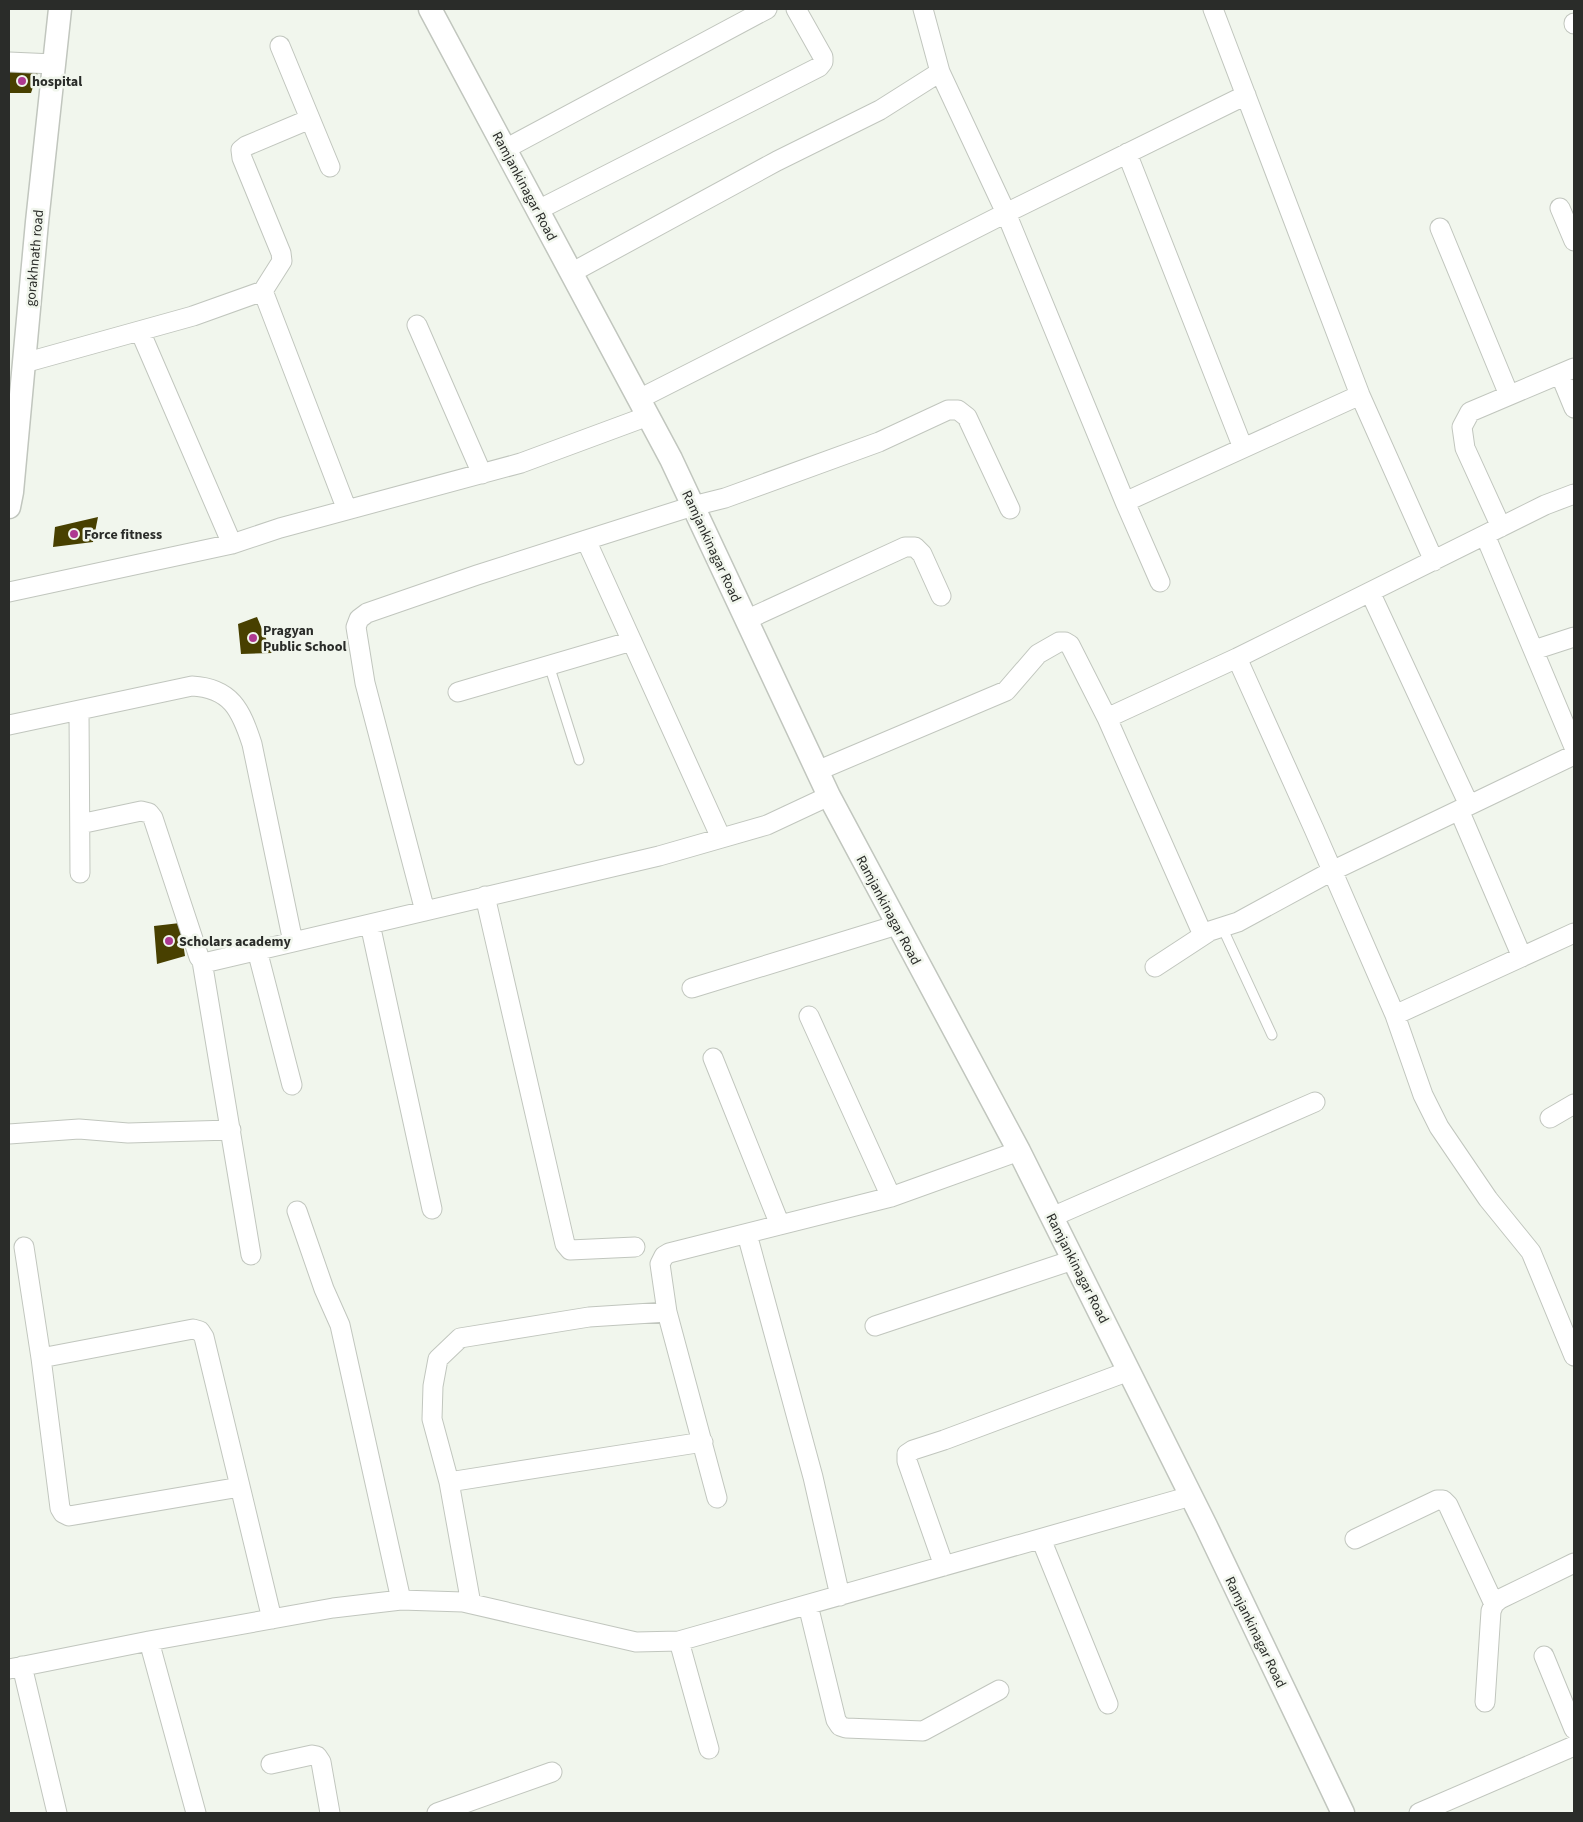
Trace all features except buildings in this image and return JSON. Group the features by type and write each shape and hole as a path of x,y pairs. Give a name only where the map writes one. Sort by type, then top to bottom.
{"street":[{"name":"gorakhnath road","path":"9,507 12,492 18,372 60,9"},
{"name":"Ramjankinagar Road","path":"430,9 671,459 829,796 1019,1151 1191,1496 1343,1813"},
{"path":"505,149 767,9"},
{"path":"538,210 819,67 823,62 823,57 796,9"},
{"path":"923,9 940,72 1006,213 1160,582"},
{"path":"1213,9 1360,396 1434,561"},
{"path":"280,46 330,168"},
{"path":"9,62 54,64"},
{"path":"571,273 777,161 880,110 940,72"},
{"path":"9,592 232,544 280,528 521,463 643,407 1006,213 1246,95"},
{"path":"18,372 140,331 193,316 263,291 282,261 281,253 242,158 241,150 246,146 310,119"},
{"path":"1127,153 1243,448"},
{"path":"1560,208 1574,241"},
{"path":"1440,228 1509,395"},
{"path":"263,291 347,510"},
{"path":"417,324 482,474"},
{"path":"140,331 232,544"},
{"path":"1574,408 1567,371 1470,412 1462,427 1465,448 1534,650 1574,747"},
{"path":"1126,502 1360,396"},
{"path":"425,911 366,682 356,627 359,619 367,613 449,584 586,540 693,506 726,498 879,442 948,410 958,410 967,417 1010,509"},
{"path":"1107,718 1237,658 1493,531 1574,494"},
{"path":"586,540 721,838"},
{"path":"746,620 905,547 915,547 922,554 941,596"},
{"path":"1370,592 1464,807 1522,957"},
{"path":"1534,650 1574,637"},
{"path":"458,692 632,641"},
{"path":"817,771 1006,691 1038,654 1059,642 1065,642 1070,645 1107,718 1202,935"},
{"path":"1237,658 1395,1015 1423,1095 1439,1128 1488,1200 1532,1252 1574,1356"},
{"path":"9,725 192,686 211,688 227,697 235,705 245,722 252,744 293,942"},
{"path":"80,710 80,873"},
{"path":"1155,967 1202,935 1238,922 1332,870 1574,755"},
{"path":"202,961 208,962 660,856 767,825 829,796"},
{"path":"80,824 141,811 149,813 153,818 202,961 251,1254"},
{"path":"485,896 565,1244 570,1250 635,1247"},
{"path":"370,924 432,1209"},
{"path":"692,988 897,925"},
{"path":"1395,1015 1574,933"},
{"path":"257,950 292,1085"},
{"path":"809,1016 891,1197"},
{"path":"713,1058 780,1225"},
{"path":"1052,1217 1315,1102"},
{"path":"1550,1118 1574,1104"},
{"path":"9,1134 79,1129 128,1133 231,1130"},
{"path":"717,1498 667,1312 660,1264 664,1256 669,1253 891,1197 1019,1151"},
{"path":"297,1211 324,1288 340,1325 401,1600"},
{"path":"747,1234 814,1477 840,1596"},
{"path":"24,1247 41,1358 60,1508 63,1513 69,1516 240,1487"},
{"path":"876,1326 1073,1260"},
{"path":"471,1604 449,1482 432,1419 433,1386 438,1359 460,1338 589,1317 667,1312"},
{"path":"41,1358 193,1329 200,1332 204,1337 272,1619"},
{"path":"944,1566 907,1461 908,1454 913,1450 1129,1371"},
{"path":"449,1482 702,1442"},
{"path":"58,1813 15,1668 149,1641 333,1608 401,1600 463,1602 636,1642 680,1641 1191,1496"},
{"path":"1354,1539 1437,1500 1443,1500 1448,1505 1494,1604"},
{"path":"1041,1539 1108,1704"},
{"path":"1484,1702 1491,1611 1494,1604 1500,1599 1574,1563"},
{"path":"808,1605 836,1720 840,1726 846,1728 923,1731 999,1690"},
{"path":"149,1641 196,1813"},
{"path":"680,1641 709,1749"},
{"path":"1544,1656 1574,1729"},
{"path":"1419,1813 1574,1746"},
{"path":"271,1764 312,1755 317,1756 321,1762 330,1813"},
{"path":"437,1813 552,1772"}],"lane":[{"path":"549,665 580,760"},
{"path":"1222,927 1272,1034"}],"place":[{"name":"hospital","path":"22,81"},
{"name":"Force fitness","path":"74,534"},
{"name":"Pragyan Public School","path":"253,638"},
{"name":"Scholars academy","path":"169,941"}]}
